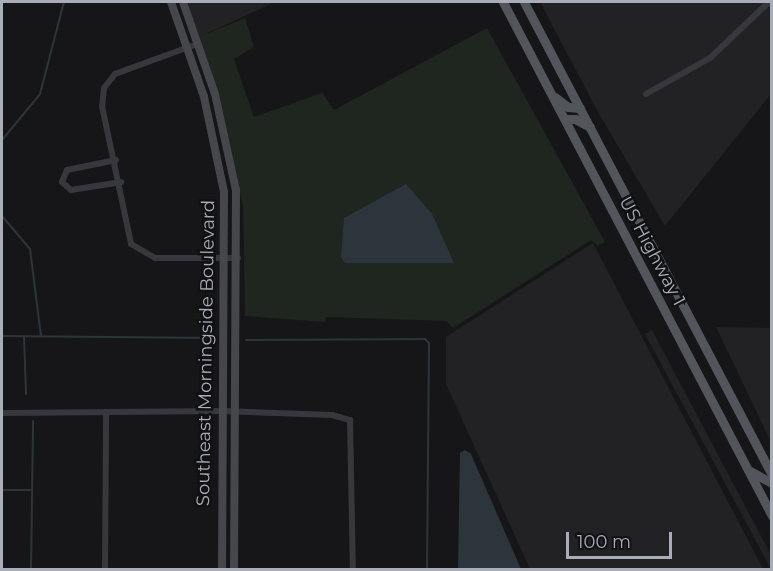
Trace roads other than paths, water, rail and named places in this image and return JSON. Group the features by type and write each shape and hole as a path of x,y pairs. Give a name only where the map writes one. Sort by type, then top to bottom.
{"main road":[{"name":"US Highway 1","path":"502,2 748,470 767,501 771,516"},
{"name":"US Highway 1","path":"524,2 771,476"},
{"path":"551,93 568,107 580,108"},
{"path":"565,119 575,118 590,127"},
{"path":"748,470 771,483"}],"street":[{"name":"Southeast Morningside Boulevard","path":"171,2 187,47 218,154 226,258 222,570"},
{"name":"Southeast Morningside Boulevard","path":"183,2 229,152 238,258 234,412 234,570"},
{"path":"646,94 710,58 769,2"},
{"path":"197,44 128,68 104,88 102,106 121,182 131,244 155,258 238,258"},
{"path":"218,154 229,152"},
{"path":"116,160 67,170 63,185 71,190 121,182"},
{"path":"2,413 223,411 333,415 350,420 353,570"},
{"path":"105,570 106,412"}],"waterway":[{"path":"2,140 40,94 64,2"},
{"path":"2,216 30,249 41,336"},
{"path":"2,336 217,338"},
{"path":"24,336 26,394"},
{"path":"246,340 425,339 429,343 427,570"},
{"path":"31,570 33,421"},
{"path":"2,490 31,490"}]}
